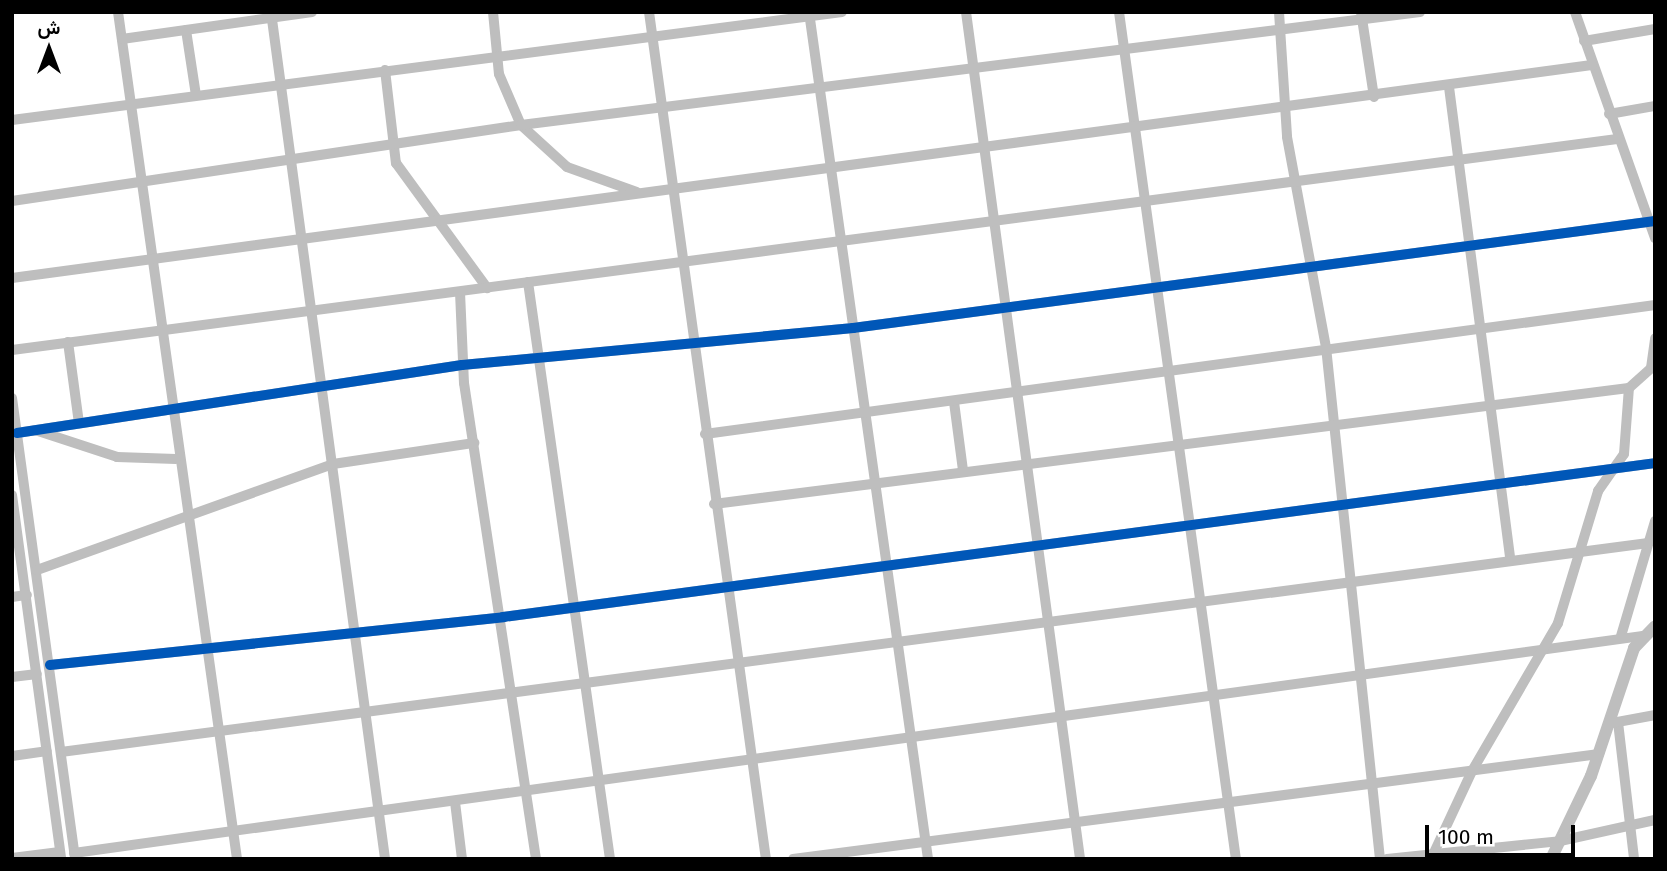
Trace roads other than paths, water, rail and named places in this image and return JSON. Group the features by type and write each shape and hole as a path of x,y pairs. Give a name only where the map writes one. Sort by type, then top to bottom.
{"street":[{"path":"118,12 163,330 176,459 210,650 237,859"},
{"path":"122,39 271,15 312,12"},
{"path":"493,12 494,55 521,125 567,167 642,193"},
{"path":"649,12 714,504 766,859"},
{"path":"12,120 494,55 842,12"},
{"path":"966,12 998,221 1080,859"},
{"path":"1119,12 1236,859"},
{"path":"1279,12 1290,108 1287,137 1299,183 1326,347 1374,782 1380,859"},
{"path":"12,201 391,147 521,125 821,92 1281,30 1362,16 1420,12"},
{"path":"1575,12 1617,139 1651,221 1655,238"},
{"path":"810,14 928,859"},
{"path":"271,15 385,859"},
{"path":"1362,16 1374,97"},
{"path":"1584,41 1655,29"},
{"path":"186,30 196,95"},
{"path":"12,278 431,218 642,193 673,192 1449,88 1592,65"},
{"path":"385,70 391,147 402,176 431,218 487,288"},
{"path":"1449,88 1510,558"},
{"path":"1609,114 1655,106"},
{"path":"12,350 460,292 682,260 1145,200 1299,183 1617,139"},
{"path":"17,433 462,365 853,328 1311,262 1651,221"},
{"path":"528,282 541,358 610,859"},
{"path":"460,292 462,365 503,617 536,859"},
{"path":"705,434 1019,393 1167,368 1655,305"},
{"path":"714,504 1029,460 1334,424 1490,402 1629,388 1651,368 1655,338"},
{"path":"68,342 79,423"},
{"path":"1432,856 1472,771 1544,645 1610,467 1624,454 1629,388"},
{"path":"12,398 74,856 233,831 1213,700 1544,645 1641,636 1655,626"},
{"path":"954,402 963,470"},
{"path":"35,430 117,457 176,459"},
{"path":"37,570 333,464 474,443"},
{"path":"50,665 503,617 1655,463"},
{"path":"12,495 61,855 12,858"},
{"path":"1621,636 1655,521"},
{"path":"61,752 1350,579 1648,543"},
{"path":"12,597 27,595"},
{"path":"1551,859 1613,723 1641,636"},
{"path":"12,677 37,674"},
{"path":"1613,723 1655,715"},
{"path":"1613,723 1634,859"},
{"path":"12,756 47,751"},
{"path":"793,859 1599,754"},
{"path":"455,802 462,859"},
{"path":"1387,859 1560,841 1627,824 1655,820"}]}
